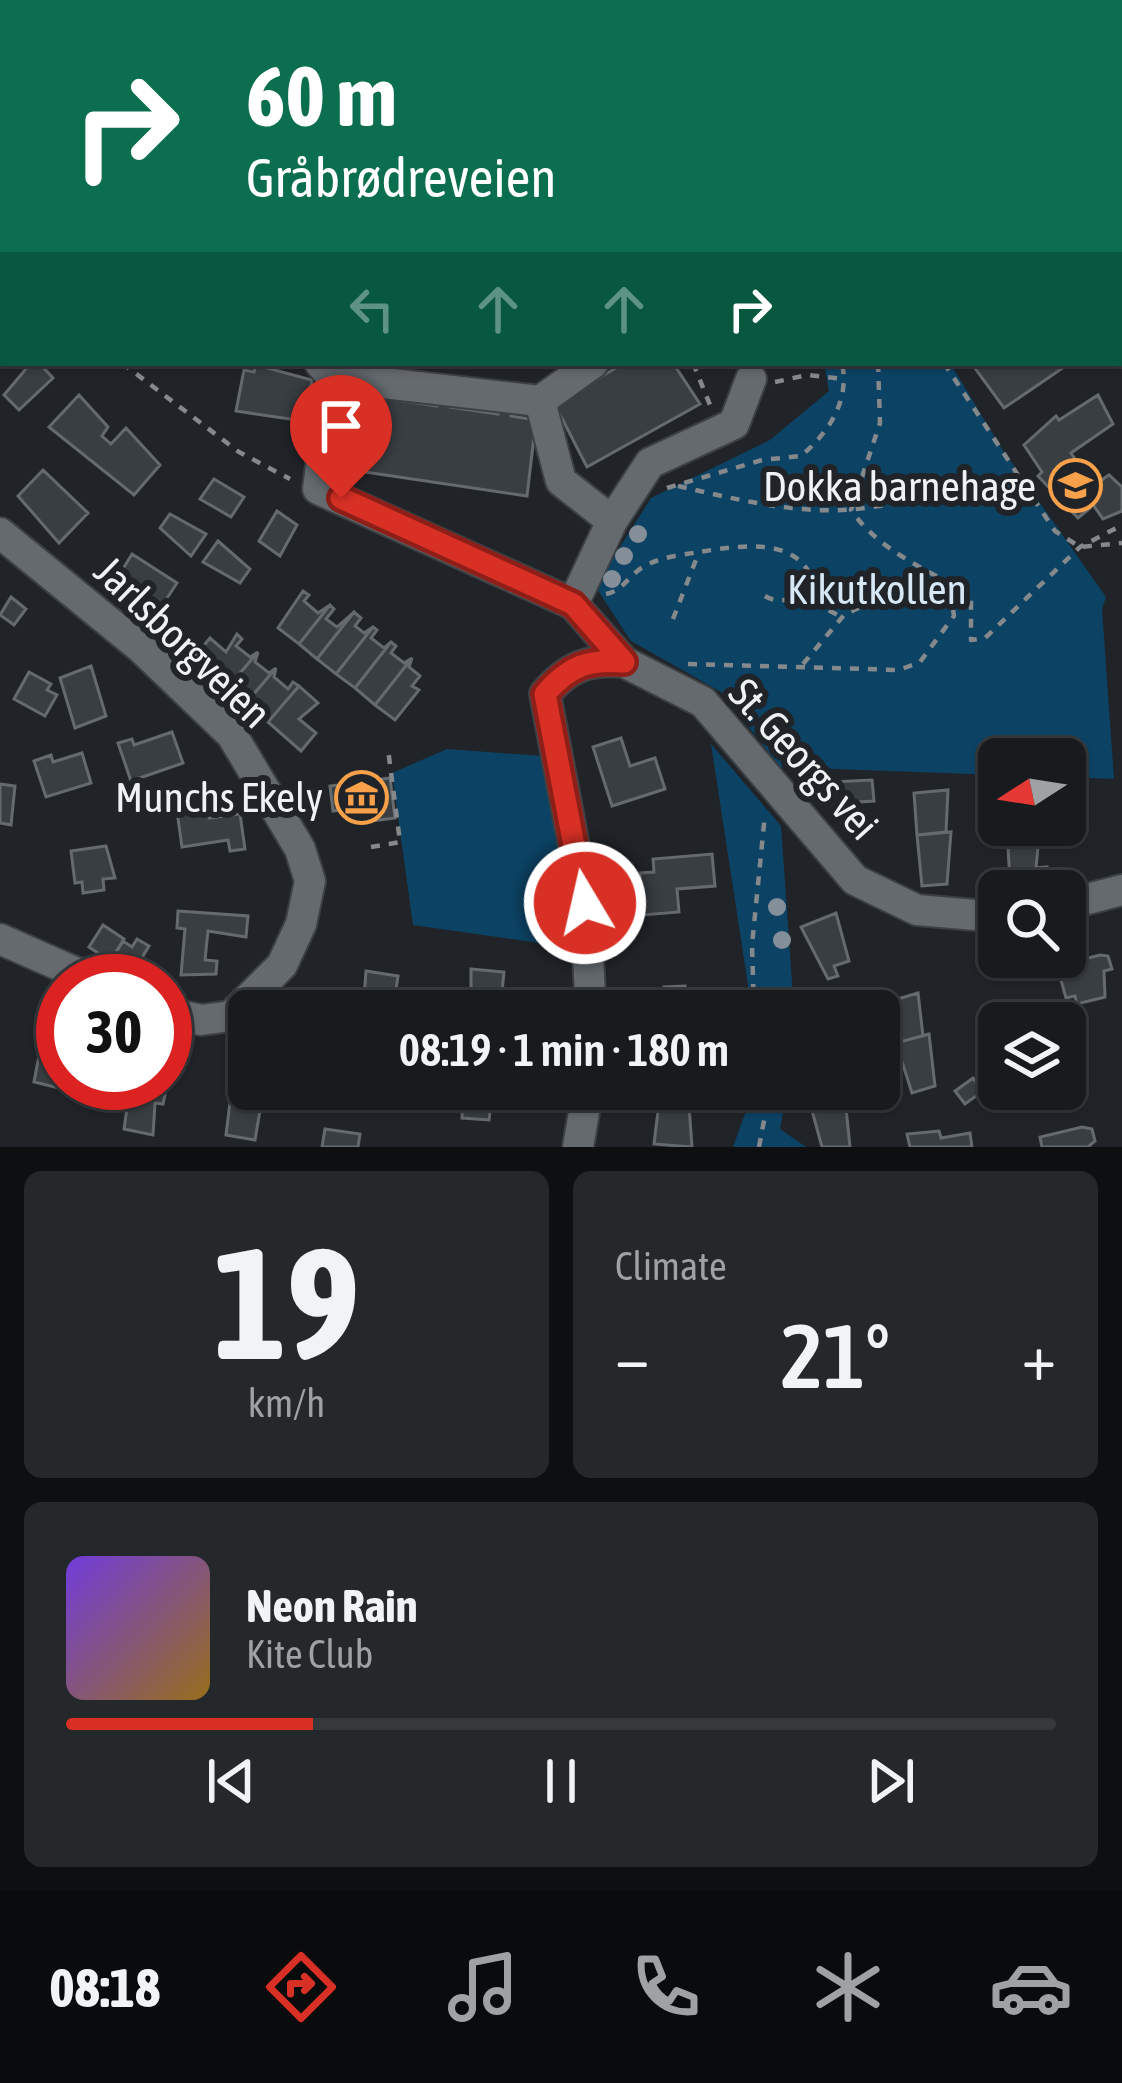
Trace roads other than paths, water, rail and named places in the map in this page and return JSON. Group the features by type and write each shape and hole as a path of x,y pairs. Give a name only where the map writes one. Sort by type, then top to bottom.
{"street":[{"path":"329,368 540,401 589,366"},
{"name":"St. Georgs vei","path":"329,368 318,489 590,608 624,662 703,703 856,880 917,910 978,915"},
{"path":"590,608 612,521 650,463 734,424 748,384"},
{"path":"540,401 561,481 612,521"},
{"name":"Jarlsborgveien","path":"0,533 141,648 232,735 300,849 310,881 302,924 282,965 231,1016 192,1019"},
{"path":"590,990 585,903 545,694 563,673 594,659 624,662"},
{"path":"1086,899 1122,890"},
{"path":"0,939 36,955"},
{"path":"578,1147 584,1110"}],"lane":[{"path":"0,107 0,118"}],"place":[{"name":"Dokka barnehage","path":"1075,486"},
{"name":"Munchs Ekely","path":"362,797"}],"park label":[{"name":"Kikutkollen","path":"877,589"}]}
